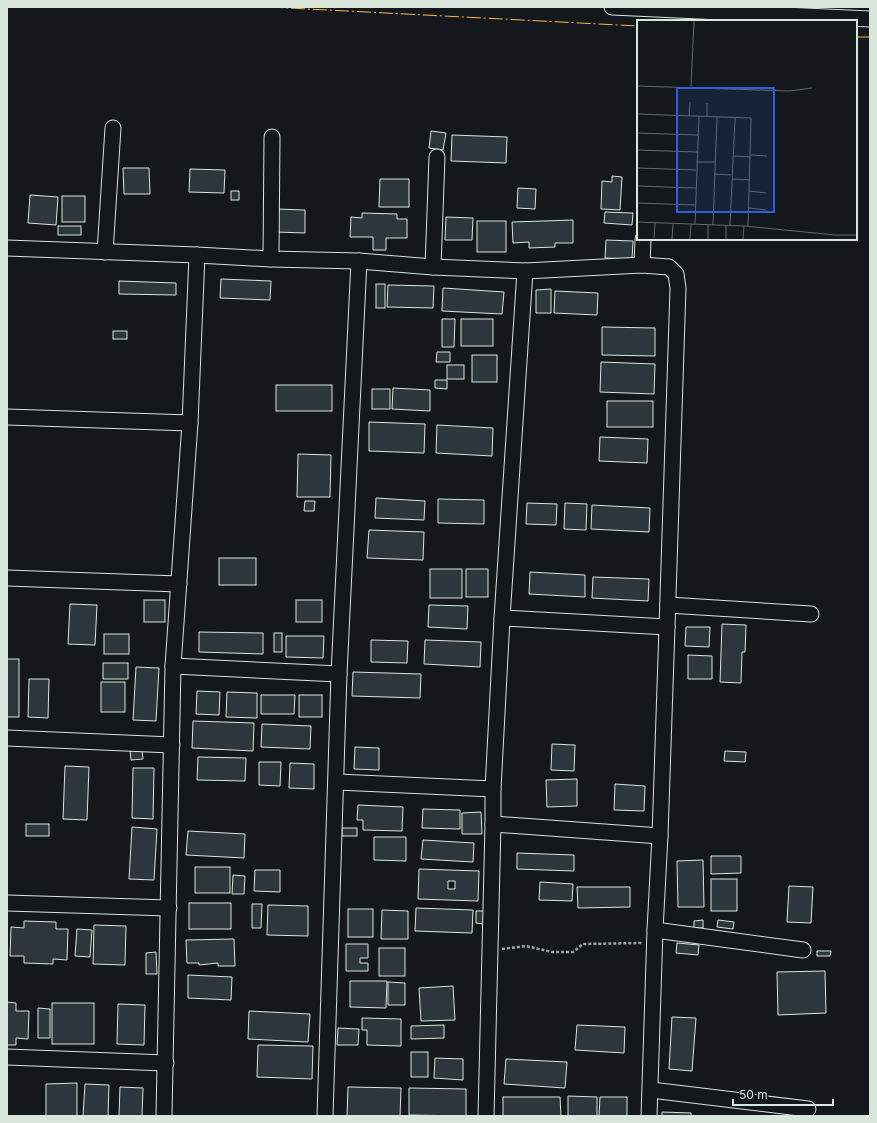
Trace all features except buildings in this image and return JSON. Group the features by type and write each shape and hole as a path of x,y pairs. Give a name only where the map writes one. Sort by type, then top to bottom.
{"street":[{"path":"612,7 870,19"},
{"path":"105,252 113,128"},
{"path":"271,259 272,137"},
{"path":"433,267 437,157"},
{"path":"642,265 643,240"},
{"path":"7,248 271,259 359,261 433,267 525,271 642,265 669,267 676,274 678,288 668,605 649,1116"},
{"path":"164,1116 173,666 190,423 197,255"},
{"path":"325,1116 339,674 359,261"},
{"path":"486,1116 493,789 502,618 525,271"},
{"path":"7,417 190,423"},
{"path":"7,578 179,584"},
{"path":"668,605 811,614"},
{"path":"502,618 667,627"},
{"path":"173,666 339,674"},
{"path":"7,738 172,745"},
{"path":"336,782 493,789"},
{"path":"493,824 660,836"},
{"path":"7,903 169,908"},
{"path":"655,937 803,950"},
{"path":"7,1057 166,1063"},
{"path":"651,1090 808,1109"}],"path":[{"path":"490,952 506,948 526,946 552,952 573,952 583,944 655,937"}],"power":[{"path":"269,7 637,26"},
{"path":"857,37 870,37"}]}
